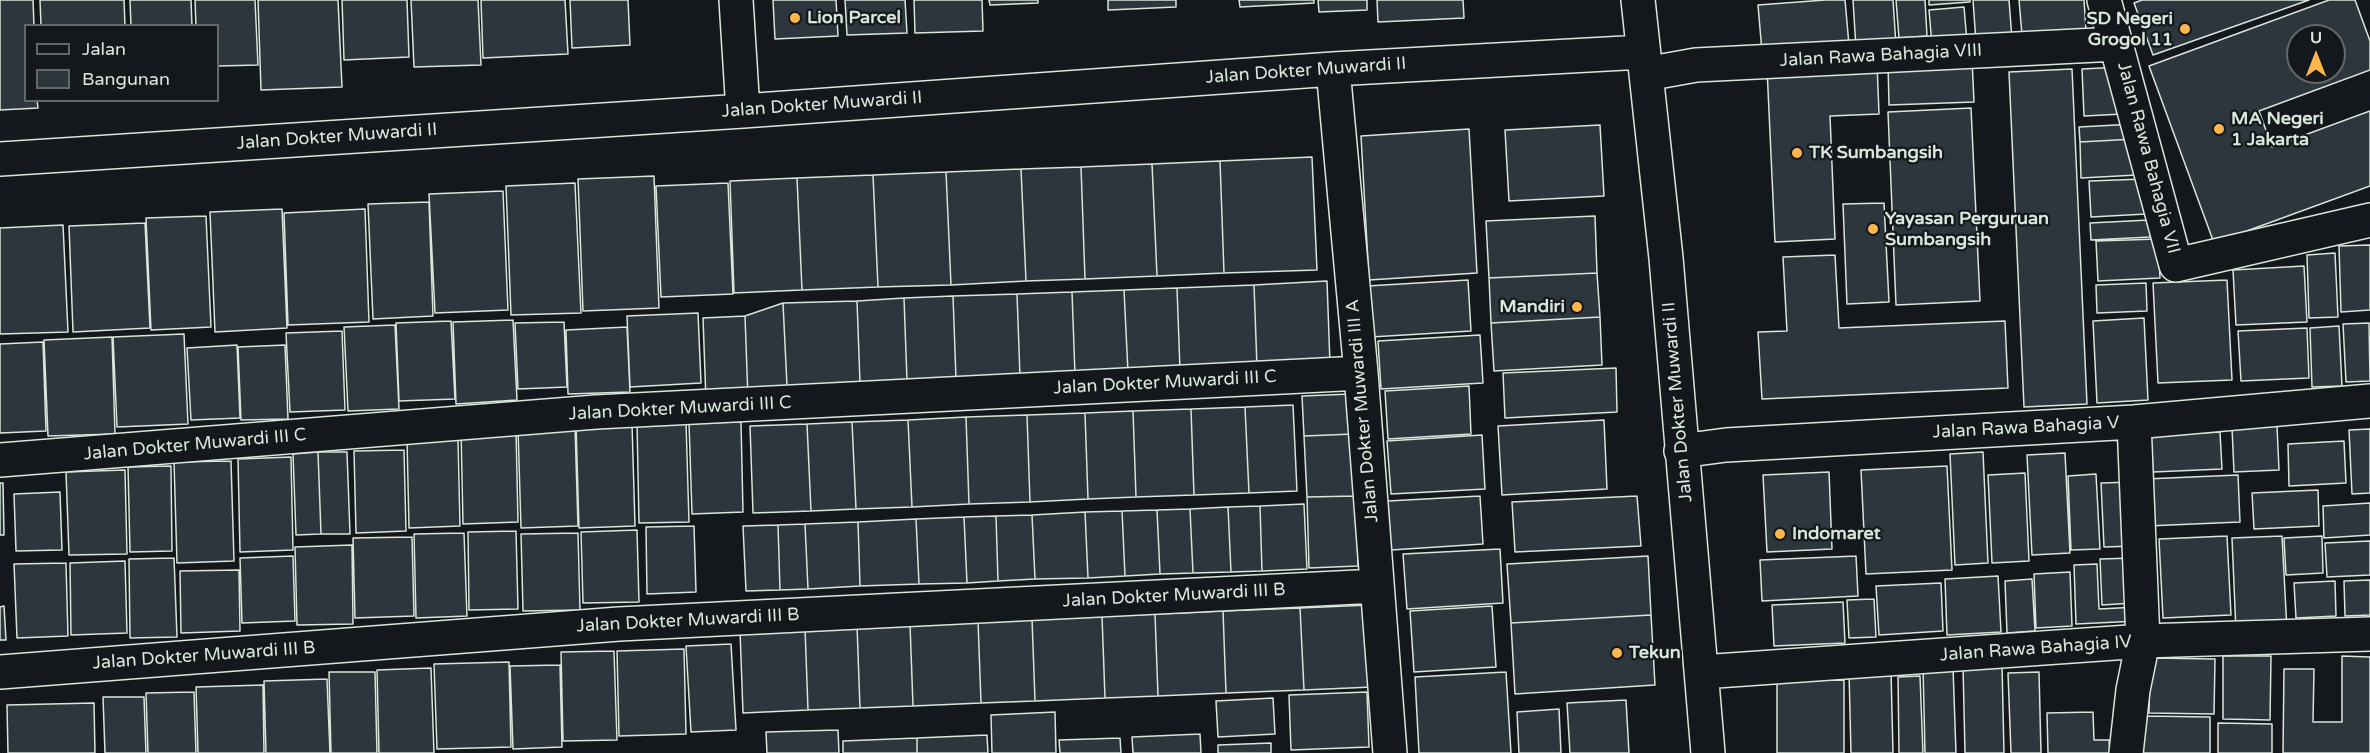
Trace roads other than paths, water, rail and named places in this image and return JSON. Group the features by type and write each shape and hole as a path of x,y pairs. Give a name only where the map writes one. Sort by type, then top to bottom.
{"street":[{"path":"736,0 743,111"},
{"name":"Jalan Dokter Muwardi II","path":"1638,0 1666,258 1708,753"},
{"name":"Jalan Rawa Bahagia VII","path":"2104,0 2176,265 2370,220"},
{"name":"Jalan Rawa Bahagia VIII","path":"1645,63 1696,65 2117,44"},
{"name":"Jalan Dokter Muwardi II","path":"0,159 743,111 1333,69 1645,63"},
{"name":"Jalan Dokter Muwardi III A","path":"1333,69 1361,374 1390,753"},
{"name":"Jalan Dokter Muwardi III C","path":"0,460 596,412 1361,374"},
{"name":"Jalan Rawa Bahagia V","path":"1681,451 1726,445 2134,422 2370,401"},
{"path":"2126,753 2133,690 2143,641 2134,422"},
{"name":"Jalan Dokter Muwardi III B","path":"0,672 619,624 1377,586"},
{"name":"Jalan Rawa Bahagia IV","path":"1702,672 2143,641 2370,634"}],"place":[{"name":"Lion Parcel","path":"795,18"},
{"name":"SD Negeri Grogol 11","path":"2185,29"},
{"name":"MA Negeri 1 Jakarta","path":"2219,129"},
{"name":"TK Sumbangsih","path":"1797,153"},
{"name":"Yayasan Perguruan Sumbangsih","path":"1873,229"},
{"name":"Mandiri","path":"1577,307"},
{"name":"Indomaret","path":"1780,534"},
{"name":"Tekun","path":"1617,653"}]}
